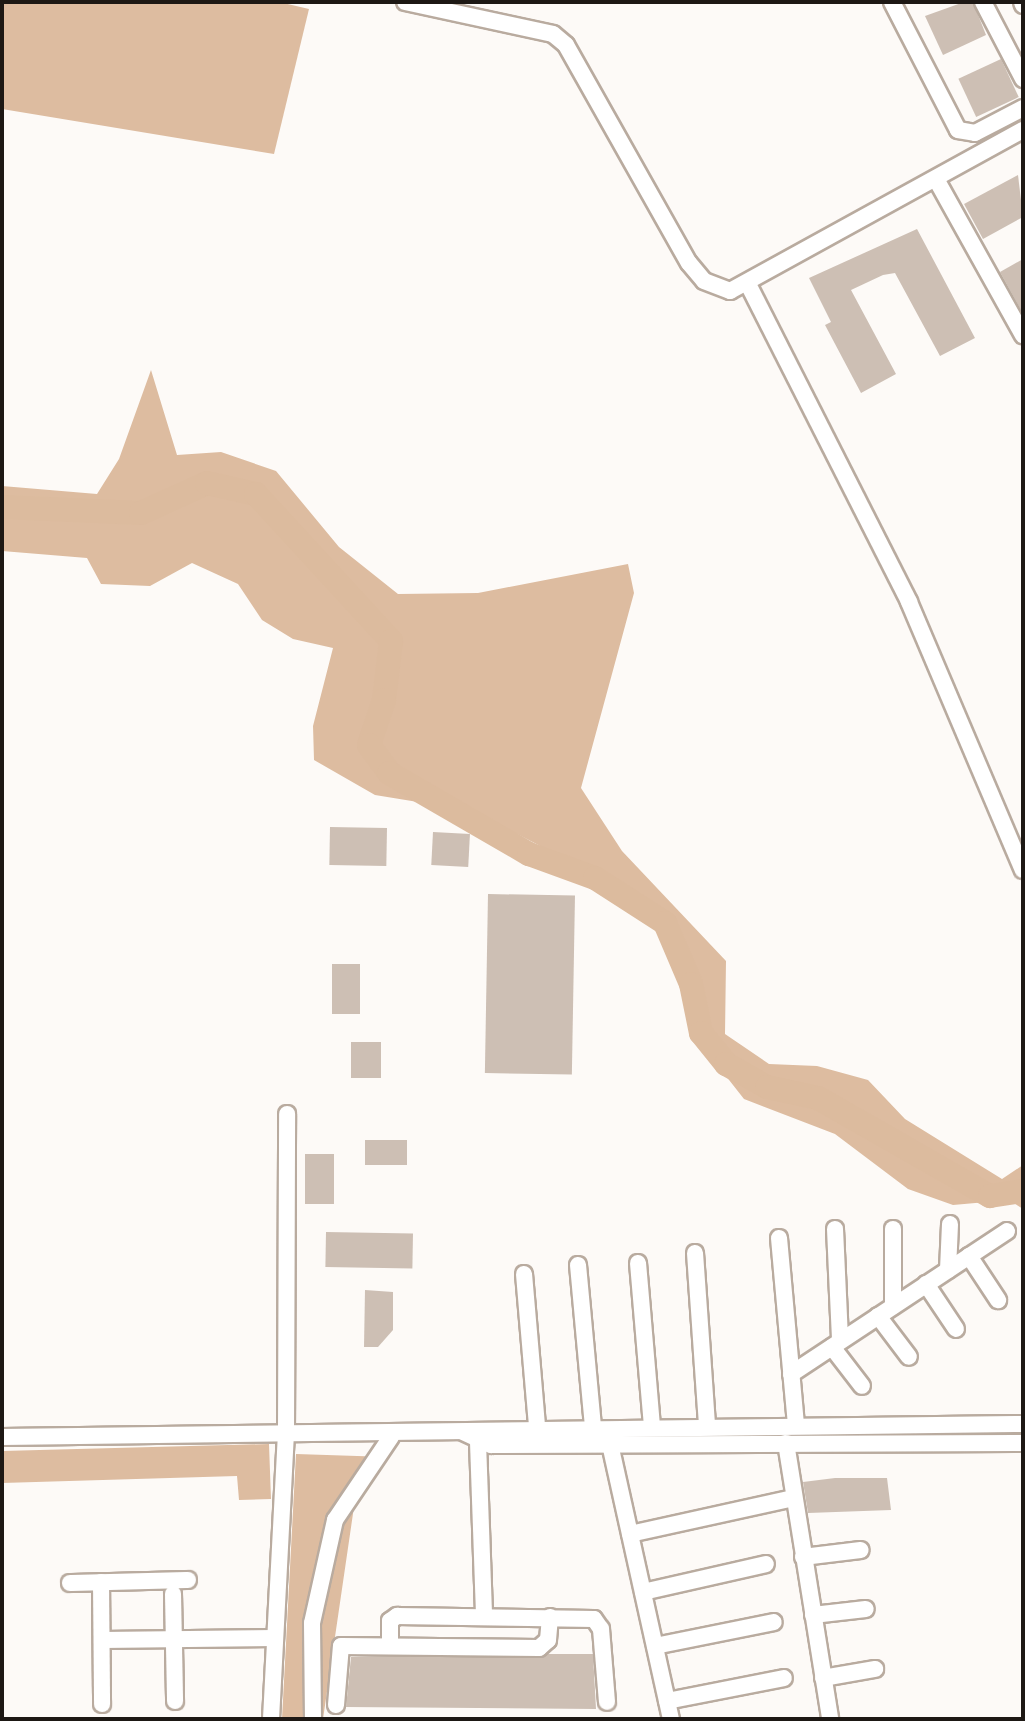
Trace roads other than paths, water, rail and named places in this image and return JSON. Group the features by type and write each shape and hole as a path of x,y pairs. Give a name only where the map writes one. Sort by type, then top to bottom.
{"street":[{"path":"405,2 553,34 566,45 704,281 730,292 749,286 1023,130"},
{"path":"892,2 958,130 975,133 1023,108"},
{"path":"983,2 1023,79"},
{"path":"936,179 1023,335"},
{"path":"749,286 909,602 1023,870"},
{"path":"271,1719 286,1434 287,1114"},
{"path":"948,1270 950,1224"},
{"path":"835,1229 836,1344 862,1386"},
{"path":"893,1229 893,1306"},
{"path":"791,1374 1007,1231"},
{"path":"779,1238 796,1425"},
{"path":"695,1253 707,1426"},
{"path":"970,1256 998,1300"},
{"path":"638,1263 652,1426"},
{"path":"578,1265 593,1426"},
{"path":"524,1274 537,1426"},
{"path":"926,1284 956,1329"},
{"path":"878,1316 909,1357"},
{"path":"2,1437 286,1434 391,1437 537,1426 1023,1424"},
{"path":"463,1432 478,1442 1023,1443"},
{"path":"313,1719 312,1623 335,1521 391,1437"},
{"path":"478,1442 484,1616"},
{"path":"786,1443 830,1719"},
{"path":"610,1444 671,1719"},
{"path":"630,1534 794,1498"},
{"path":"803,1557 861,1550"},
{"path":"643,1592 766,1564"},
{"path":"70,1583 188,1580"},
{"path":"101,1582 102,1704"},
{"path":"173,1594 175,1701"},
{"path":"813,1615 866,1609"},
{"path":"390,1646 390,1621 397,1616 550,1617 599,1623 607,1702"},
{"path":"336,1705 337,1648 539,1648 547,1644 550,1617"},
{"path":"655,1646 774,1622"},
{"path":"102,1640 275,1638"},
{"path":"823,1678 875,1669"},
{"path":"667,1701 784,1678"}],"waterway":[{"path":"2,507 141,513 207,483 256,494 391,641 384,700 369,745 389,773 529,854 595,878 665,923 691,984 701,1033 726,1064 767,1087 818,1098 990,1196 1023,1191"}]}
